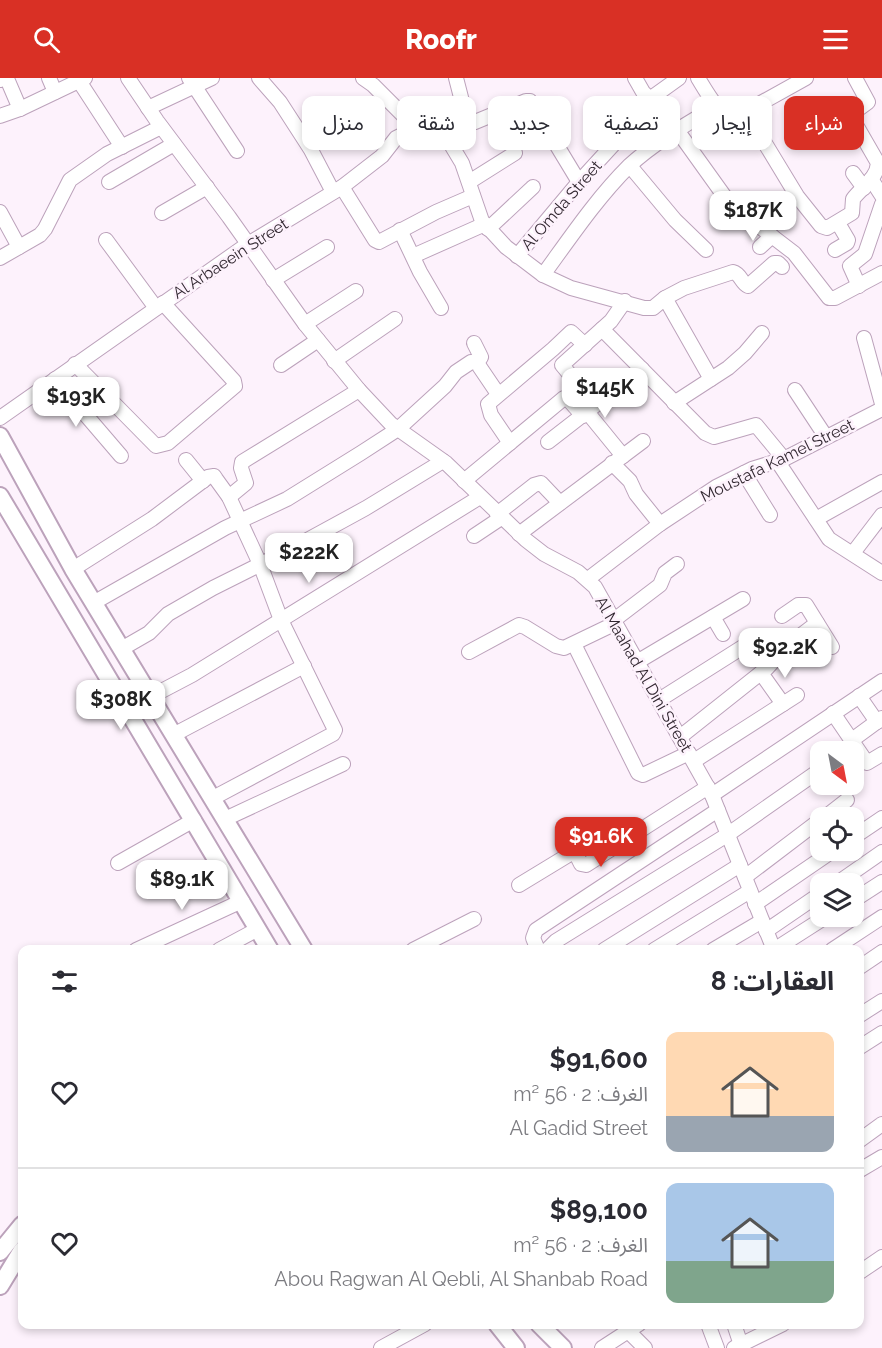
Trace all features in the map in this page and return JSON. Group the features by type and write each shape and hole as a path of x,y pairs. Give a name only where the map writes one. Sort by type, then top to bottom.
{"street":[{"path":"0,80 5,78 8,81 20,110"},
{"path":"49,78 55,92"},
{"name":"Al Maahad Al Dini Street","path":"128,78 161,127 305,324 359,390 398,429 443,461 519,534 544,554 578,572 595,587 710,791 772,945"},
{"path":"148,108 169,99 191,82 212,78"},
{"path":"259,78 280,102 337,190 377,241 382,241 471,189 515,153"},
{"path":"363,78 374,85 397,109"},
{"path":"456,78 461,96"},
{"path":"635,78 648,96"},
{"name":"Al Omda Street","path":"655,96 679,78"},
{"path":"698,78 710,96"},
{"path":"769,150 797,195 821,225 827,228 852,213 853,200 877,172 878,163 852,117 853,113 868,102 855,78"},
{"path":"772,97 803,79"},
{"path":"0,116 20,110 82,80 122,147"},
{"path":"191,82 237,151"},
{"path":"476,121 530,101 579,182"},
{"path":"0,258 40,235 70,180 94,162 161,127"},
{"path":"680,134 730,204 794,253 829,298 836,298 882,273"},
{"name":"Al Arbaeein Street","path":"0,418 248,244 337,190 382,156 397,138"},
{"path":"108,182 174,144"},
{"path":"454,150 462,163 479,215 487,227 517,256 543,275 571,288 611,300 653,308 665,298 684,288 733,272 748,286 774,263 782,267"},
{"name":"Al Omda Street","path":"517,256 608,150"},
{"path":"543,275 583,220 630,166 649,150"},
{"path":"630,166 675,220 706,250"},
{"path":"853,173 882,196"},
{"path":"162,213 207,187"},
{"path":"413,255 487,227 533,187"},
{"path":"859,286 850,266 865,254 879,223 882,204"},
{"path":"0,212 19,247"},
{"path":"836,250 848,240 838,223"},
{"path":"400,231 441,308"},
{"path":"760,247 772,236"},
{"path":"75,364 156,446 168,443 235,386 234,381 159,305 106,240"},
{"path":"273,280 327,247"},
{"path":"305,324 356,291"},
{"path":"665,298 711,379"},
{"path":"576,382 562,366 602,329 625,302"},
{"path":"334,361 395,319"},
{"path":"602,329 674,404 710,436 721,436 756,425 781,460 829,539 882,573"},
{"path":"510,443 488,409 488,404 571,332 585,345"},
{"path":"674,404 737,360 762,333"},
{"path":"864,338 879,381 882,406"},
{"path":"281,365 318,340"},
{"path":"474,344 481,357 477,363"},
{"path":"95,602 225,528 287,499 398,429 445,386 456,372 471,362 477,363 498,394"},
{"path":"548,442 642,369"},
{"path":"55,379 121,456"},
{"path":"229,497 246,483 241,468 242,462 359,390"},
{"path":"795,390 826,437"},
{"path":"464,481 564,398 585,415 618,460 636,495 660,524"},
{"name":"Moustafa Kamel Street","path":"588,579 660,524 699,498 744,473 781,460 882,406"},
{"path":"0,436 73,569 301,945"},
{"path":"519,534 643,441"},
{"path":"186,460 203,481"},
{"path":"123,648 148,633 168,614 366,508 443,461"},
{"path":"744,473 770,515"},
{"path":"73,569 152,519 208,477 214,476 229,497 260,564 281,620 335,730 333,734 213,798"},
{"path":"816,519 882,482"},
{"path":"474,536 534,485 541,483 560,503"},
{"path":"0,496 267,945"},
{"path":"152,696 192,675 480,497"},
{"path":"853,554 882,515"},
{"path":"469,652 519,625 556,646 564,648 574,644 615,622 660,585 665,573 677,564"},
{"path":"637,662 743,598"},
{"path":"782,616 798,605 806,605 832,647"},
{"path":"713,617 723,634"},
{"path":"680,737 761,673 788,645 817,623"},
{"path":"658,700 757,638"},
{"path":"574,644 636,771 643,775 691,757 796,695"},
{"path":"175,734 304,666"},
{"path":"761,673 783,704"},
{"path":"519,885 570,854 576,854 581,864 586,866 710,791 882,681"},
{"path":"857,741 879,720 860,696"},
{"path":"833,713 849,741"},
{"path":"864,760 867,763 882,754"},
{"path":"225,819 343,764"},
{"path":"552,945 727,835 810,778"},
{"path":"838,807 847,800"},
{"path":"535,945 533,938 536,930 718,810"},
{"path":"864,830 882,818"},
{"path":"118,863 194,820"},
{"path":"613,945 742,871 810,827"},
{"path":"852,873 882,852"},
{"path":"664,945 753,898 815,861"},
{"path":"864,894 882,882"},
{"path":"724,945 764,926 810,900"},
{"path":"147,945 242,902"},
{"path":"840,945 882,917"},
{"path":"423,945 474,919"},
{"path":"782,945 810,927"},
{"path":"228,945 258,928"},
{"path":"864,964 882,952"},
{"path":"864,1012 882,1001"},
{"path":"864,1044 882,1033"},
{"path":"864,1137 882,1124"},
{"path":"864,1168 882,1157"},
{"path":"0,1252 18,1230"},
{"path":"0,1286 18,1257"},
{"path":"864,1269 882,1257"},
{"path":"381,1348 416,1329"},
{"path":"501,1329 516,1348"},
{"path":"544,1329 564,1348"},
{"path":"602,1348 631,1329"},
{"path":"634,1329 645,1348"},
{"path":"710,1329 717,1348"},
{"path":"735,1329 738,1346 771,1329"}]}
